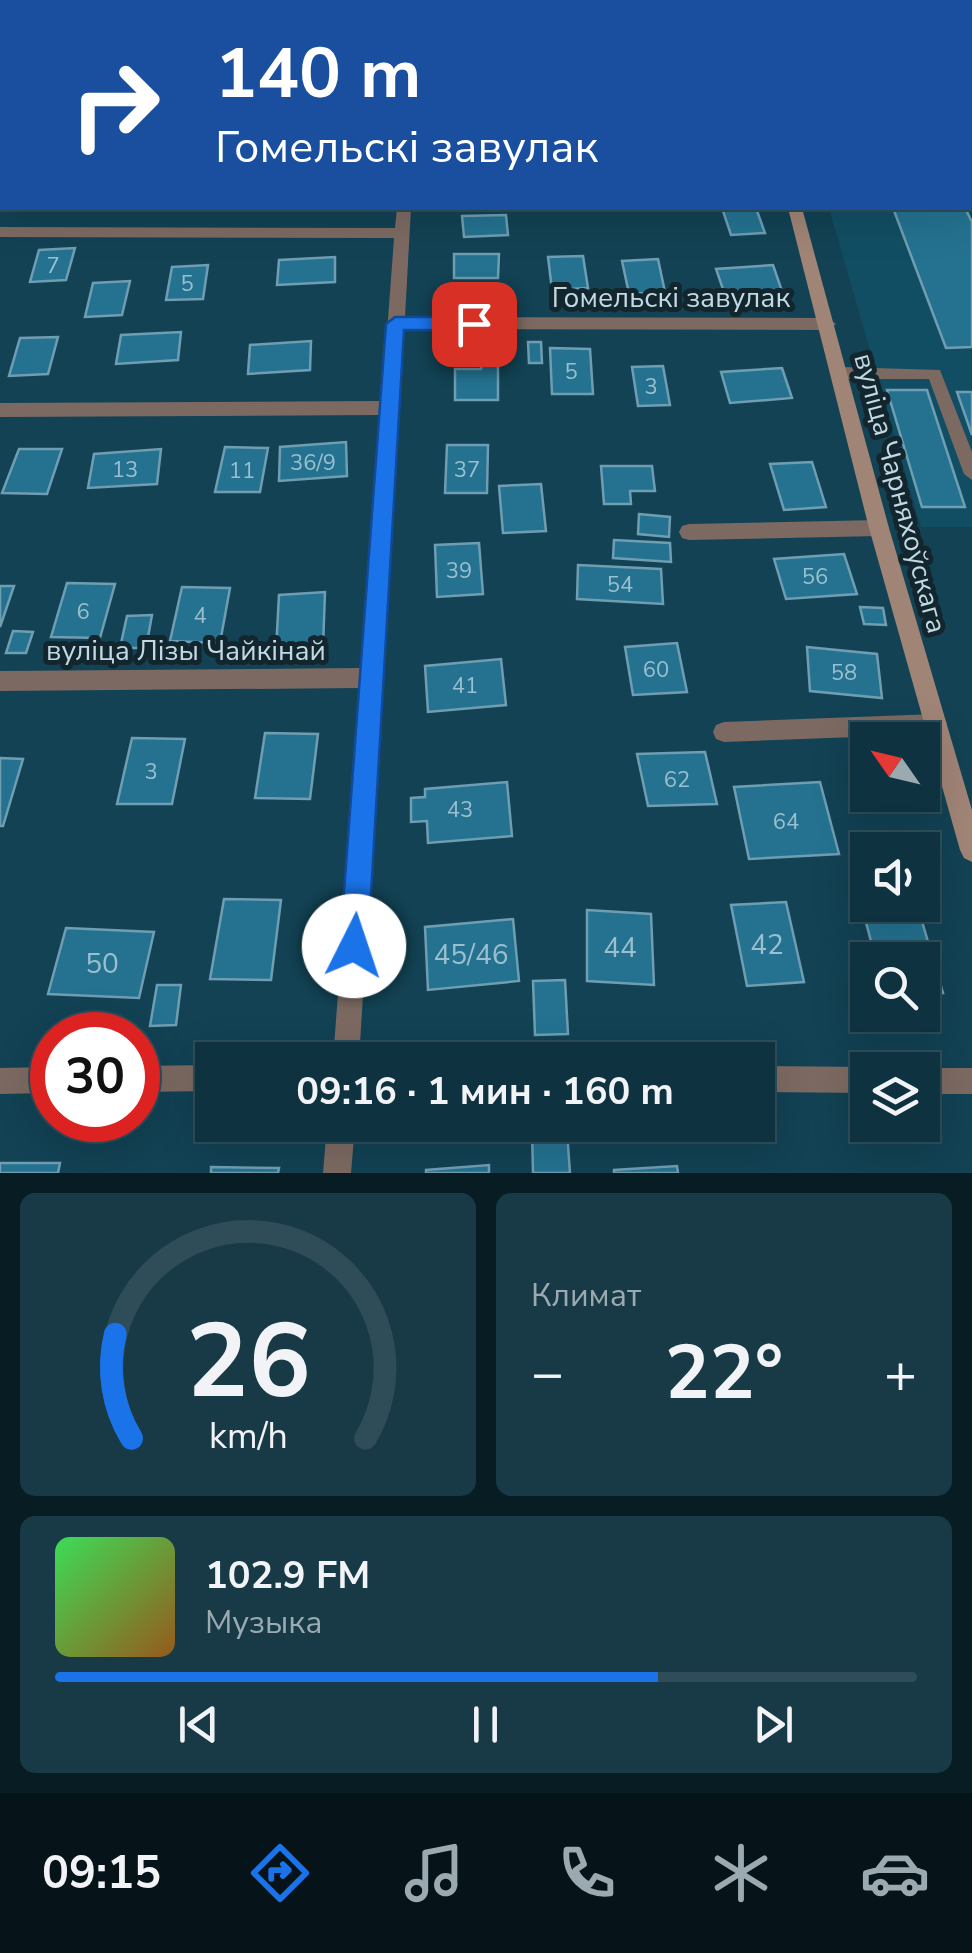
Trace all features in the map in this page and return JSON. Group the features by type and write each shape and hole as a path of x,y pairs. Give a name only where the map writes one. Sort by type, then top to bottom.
{"street":[{"path":"347,1042 404,210"},
{"name":"вуліца Чарняхоўскага","path":"796,210 879,528 935,722"},
{"path":"0,232 402,232"},
{"name":"Гомельскі завулак","path":"395,324 828,324"},
{"path":"0,410 388,408"},
{"path":"689,532 879,528"},
{"name":"вуліца Лізы Чайкінай","path":"0,681 372,678"},
{"path":"724,732 850,727"},
{"name":"вуліца Чарняхоўскага","path":"940,738 972,850"},
{"path":"160,1079 195,1078"},
{"path":"775,1079 850,1080"},
{"path":"0,1081 30,1080"},
{"path":"940,1081 972,1081"},
{"path":"338,1173 340,1142"}],"lane":[{"path":"840,373 935,374 972,474"}],"shaded area":[{"path":"830,210 971,210 972,527 921,527"}],"building":[{"path":"723,210 757,210 765,233 731,235"},
{"path":"894,210 966,210 972,222 972,347 946,348"},
{"path":"506,215 508,235 464,237 462,216"},
{"path":"75,248 66,280 30,282 39,250"},
{"path":"454,254 499,254 498,278 454,278"},
{"path":"583,256 588,288 552,290 548,257"},
{"path":"335,257 335,282 277,285 279,260"},
{"path":"658,259 665,292 629,294 622,261"},
{"path":"208,265 203,299 166,300 172,267"},
{"path":"773,265 782,291 725,295 716,269"},
{"path":"130,281 122,315 85,317 93,283"},
{"path":"181,332 178,360 116,364 121,335"},
{"path":"58,337 48,374 9,376 20,338"},
{"path":"311,341 310,370 248,374 250,345"},
{"path":"528,342 541,342 542,363 529,363"},
{"path":"550,348 590,349 593,394 552,394"},
{"path":"481,363 498,363 498,400 455,400 455,369 481,369"},
{"path":"663,366 670,405 638,406 632,367"},
{"path":"782,368 792,398 730,403 721,372"},
{"path":"887,390 927,390 965,507 922,507"},
{"path":"957,392 972,392 972,435"},
{"path":"346,442 347,476 279,481 280,447"},
{"path":"447,445 488,445 487,493 445,493"},
{"path":"225,447 268,448 260,492 215,492"},
{"path":"19,449 62,449 47,494 2,493"},
{"path":"161,449 157,484 88,488 94,454"},
{"path":"812,462 826,507 784,510 770,464"},
{"path":"601,466 652,466 655,491 630,491 631,504 604,504"},
{"path":"541,484 546,531 503,533 499,486"},
{"path":"639,514 670,517 669,537 638,534"},
{"path":"614,540 670,543 671,562 613,558"},
{"path":"479,543 483,594 437,597 435,545"},
{"path":"844,554 857,594 786,599 774,559"},
{"path":"578,565 661,569 663,604 577,599"},
{"path":"67,583 115,584 100,638 51,637"},
{"path":"0,586 14,586 0,627"},
{"path":"182,587 230,588 220,643 170,641"},
{"path":"325,592 323,647 276,650 279,595"},
{"path":"860,607 883,608 886,625 864,624"},
{"path":"152,615 146,648 120,648 127,616"},
{"path":"13,631 33,632 26,653 6,653"},
{"path":"677,643 687,692 633,695 625,647"},
{"path":"807,647 877,654 882,698 810,691"},
{"path":"501,659 506,705 428,712 425,666"},
{"path":"265,733 318,734 310,799 255,798"},
{"path":"132,738 185,739 172,804 117,804"},
{"path":"705,752 717,804 648,806 637,754"},
{"path":"0,758 23,759 3,826 0,826"},
{"path":"507,782 512,836 428,843 427,821 411,822 411,798 425,797 425,789"},
{"path":"820,782 839,854 749,859 734,787"},
{"path":"224,899 281,900 271,980 210,979"},
{"path":"786,902 804,982 747,986 731,905"},
{"path":"587,910 651,914 654,985 587,981"},
{"path":"513,919 519,981 428,990 425,927"},
{"path":"866,922 922,922 928,942 871,942"},
{"path":"66,928 154,932 139,998 48,994"},
{"path":"565,980 568,1034 535,1035 533,981"},
{"path":"157,985 181,985 176,1025 160,1026 160,1012 152,1012"},
{"path":"532,1142 568,1142 570,1173 533,1173"},
{"path":"0,1163 60,1163 58,1173 0,1173"},
{"path":"489,1165 489,1173 426,1173 426,1170"},
{"path":"677,1166 678,1173 614,1173 614,1170"},
{"path":"211,1167 279,1168 278,1173 211,1173"}],"route":[{"path":"354,946 395,324 474,324"}]}
